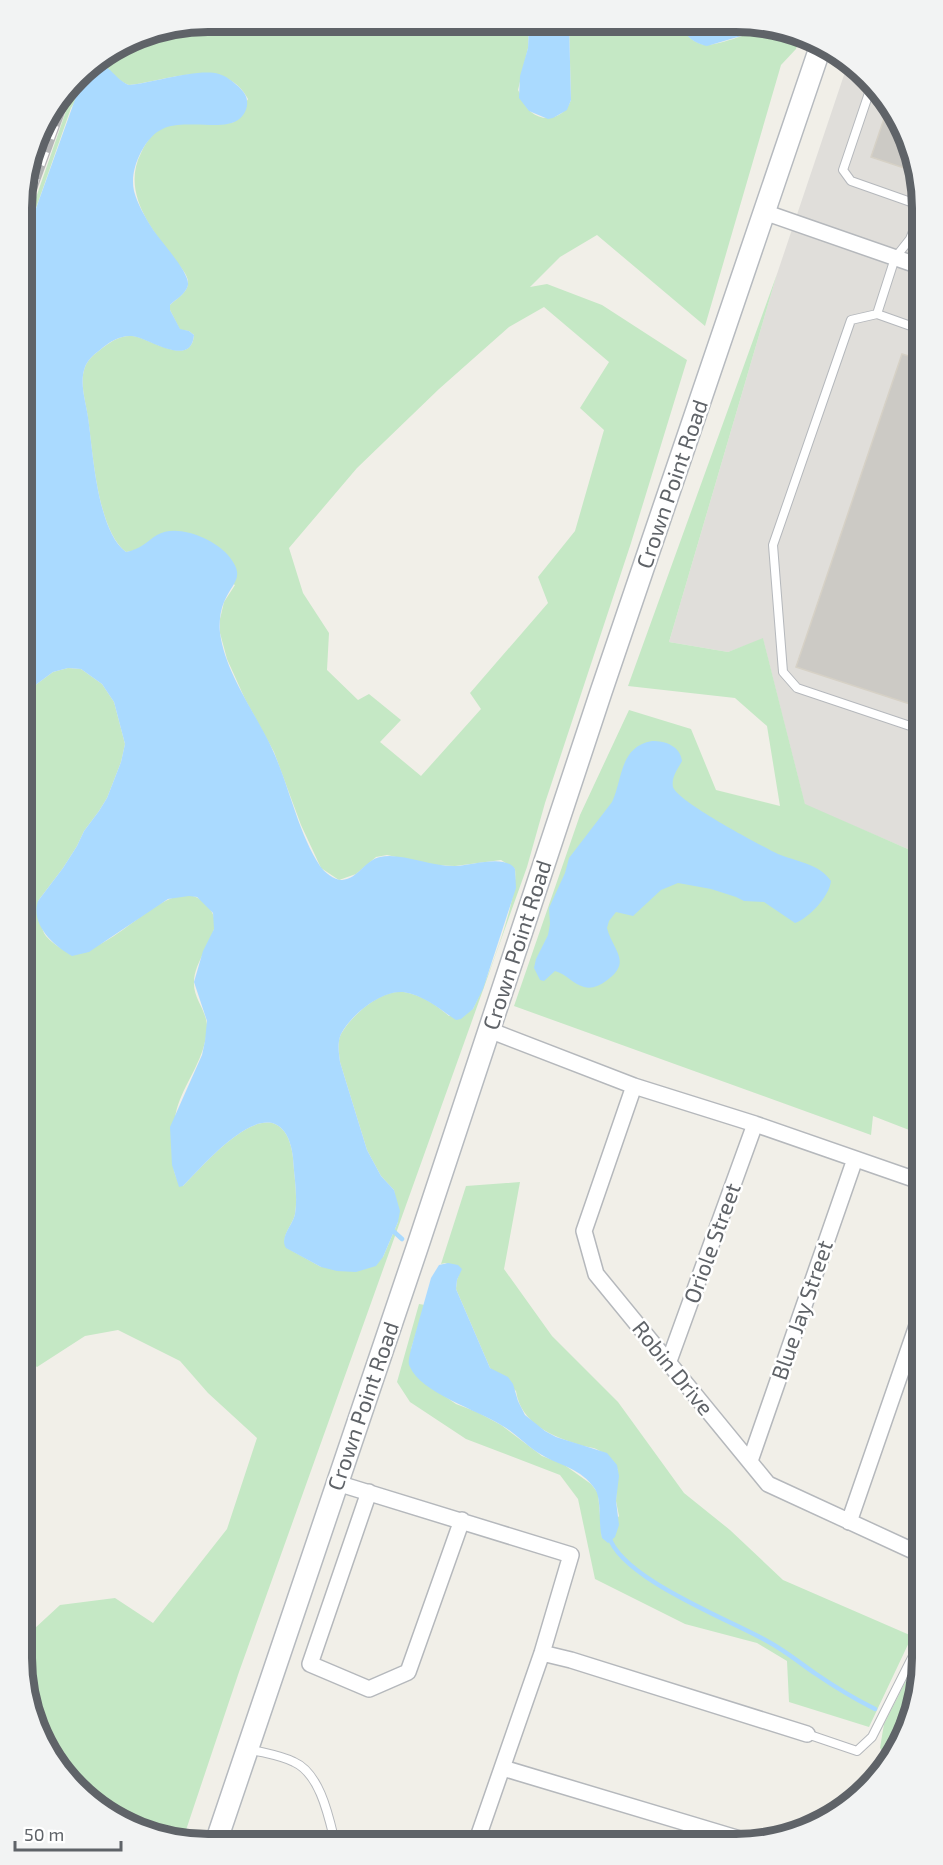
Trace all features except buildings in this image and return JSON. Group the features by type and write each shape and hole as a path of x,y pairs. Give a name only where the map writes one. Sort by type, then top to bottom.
{"main road":[{"name":"Crown Point Road","path":"219,1834 601,692 818,53"}],"street":[{"path":"765,212 912,264"},
{"path":"489,1030 633,1086 754,1124 911,1178"},
{"name":"Robin Drive","path":"633,1086 584,1231 596,1274 768,1484 911,1551"},
{"name":"Oriole Street","path":"669,1361 754,1124"},
{"name":"Blue Jay Street","path":"750,1461 855,1159"},
{"path":"849,1522 911,1342"},
{"path":"337,1483 571,1555 542,1653 479,1834"},
{"path":"369,1492 310,1664 369,1689 408,1672 462,1520"},
{"path":"542,1653 807,1734"},
{"path":"503,1768 723,1834"}],"lane":[{"path":"869,93 843,170 851,181 912,204"},
{"path":"877,315 895,258 912,234"},
{"path":"912,327 877,315 851,320 773,545 783,672 797,688 912,727"},
{"path":"807,1734 857,1751 872,1737 911,1660"},
{"path":"247,1749 293,1761 306,1769 316,1785 328,1814 333,1834"}],"shaded area":[{"path":"844,69 868,91 893,130 908,173 912,207 912,852 805,805 763,639 728,652 669,642 777,274 844,75"}],"green space":[{"path":"529,32 528,48 518,90 531,112 543,118 549,118 564,111 571,100 569,32 685,32 690,38 705,45 752,33 770,35 798,44 796,49 781,65 705,326 597,235 560,257 530,287 547,284 602,305 687,360 631,543 545,803 527,867 239,1672 185,1832 162,1828 119,1810 83,1782 55,1746 41,1714 33,1680 31,1632 60,1605 115,1598 153,1623 227,1529 257,1438 208,1393 180,1361 118,1330 85,1336 37,1367 31,1362 31,688 53,672 68,668 81,669 102,684 114,702 125,744 121,762 107,798 84,831 63,868 38,901 44,933 56,945 73,952 91,948 111,938 168,900 186,895 201,900 208,907 214,918 214,929 197,967 194,982 194,988 207,1023 206,1040 176,1113 172,1136 174,1171 183,1186 215,1153 244,1130 258,1124 271,1123 282,1129 292,1150 296,1193 295,1214 285,1235 285,1244 287,1248 321,1267 383,1257 398,1222 394,1190 381,1176 367,1150 340,1062 341,1034 352,1019 368,1005 395,992 411,993 423,998 449,1016 473,1009 507,919 515,882 515,869 501,860 455,866 433,865 387,855 376,857 356,874 339,880 321,868 301,825 274,752 245,699 227,659 220,633 220,619 224,602 235,585 149,542 137,550 126,552 116,541 109,527 98,490 95,470 84,392 83,373 86,365 98,352 119,338 132,336 178,351 185,350 191,345 194,335 189,331 180,330 170,310 170,305 186,290 188,281 184,271 157,236 142,210 135,182 136,168 147,142 161,128 187,123 234,122 248,99 238,86 225,78 210,74 177,76 129,85 103,66 140,45 162,37 185,33","holes":["544,307 609,362 580,408 604,430 575,531 538,577 548,603 470,693 481,709 421,776 380,742 401,720 369,694 358,700 327,670 329,633 303,593 289,548 357,468 439,389 509,327"]},
{"path":"93,73 71,108 31,224 31,212 74,92"},
{"path":"777,274 669,642 728,652 763,638 805,804 912,852 911,1131 873,1116 871,1135 514,1006 580,815 629,710 691,729 716,790 780,806 767,726 735,698 628,686"},
{"path":"520,1182 504,1269 552,1336 618,1402 684,1493 730,1530 783,1580 911,1636 869,1727 789,1702 787,1661 757,1643 685,1624 595,1579 578,1499 560,1475 466,1439 410,1402 397,1382 419,1304 425,1305 411,1349 424,1382 456,1404 501,1425 542,1456 563,1464 591,1484 598,1493 602,1538 619,1516 616,1501 618,1470 601,1451 549,1433 539,1427 524,1412 516,1391 490,1368 456,1289 461,1269 445,1263 441,1264 466,1186"},
{"path":"911,1671 902,1714 883,1753 880,1748 884,1724"}],"water":[{"path":"529,32 569,32 571,100 567,110 553,118 548,119 529,111 519,98 520,76 528,48"},
{"path":"685,32 752,33 707,46 691,39"},
{"path":"104,66 129,85 188,74 210,73 229,79 241,89 247,104 238,120 218,125 180,125 163,129 148,141 135,166 133,186 139,205 187,279 187,288 170,305 170,310 180,329 194,335 191,345 185,350 178,351 132,336 123,337 107,344 86,365 83,373 84,392 98,489 109,527 116,542 126,552 140,547 157,535 174,531 204,538 221,548 233,562 236,568 236,579 224,602 220,618 223,649 235,680 274,753 312,853 327,873 339,880 348,879 375,859 388,856 447,866 496,861 504,862 515,869 516,888 483,989 473,1009 461,1019 456,1020 418,996 394,992 376,999 359,1012 341,1034 340,1062 367,1150 381,1176 394,1190 400,1211 398,1222 383,1257 376,1266 356,1272 337,1271 321,1267 286,1248 284,1240 294,1218 296,1207 293,1158 287,1135 271,1123 258,1124 244,1130 215,1153 183,1186 179,1187 172,1165 170,1127 202,1055 205,1041 207,1021 194,982 203,951 214,929 213,913 197,897 168,899 89,952 72,956 51,941 37,918 38,901 63,868 84,831 107,798 121,762 125,744 114,702 102,684 81,669 68,668 53,672 31,688 31,224 80,86"},
{"path":"652,741 672,745 681,756 682,761 673,780 673,787 678,794 721,823 755,842 778,854 807,864 826,875 831,881 826,894 812,912 795,923 764,902 744,901 711,889 678,883 661,890 633,916 616,912 609,921 607,928 620,962 614,974 606,981 595,987 584,987 555,971 544,981 540,980 534,968 536,959 548,935 549,908 565,873 569,858 612,802 628,757 641,744"},
{"path":"448,1263 458,1265 462,1269 456,1289 490,1368 508,1377 525,1415 556,1437 607,1453 617,1465 619,1476 616,1501 619,1525 615,1537 608,1543 602,1538 597,1493 583,1476 537,1452 501,1425 437,1393 425,1385 410,1367 411,1349 431,1278 439,1265"}],"waterway":[{"path":"391,1229 402,1239"},
{"path":"609,1536 617,1552 654,1582 773,1645 830,1684 875,1709"}],"railway":[{"path":"32,192 63,107"}]}
